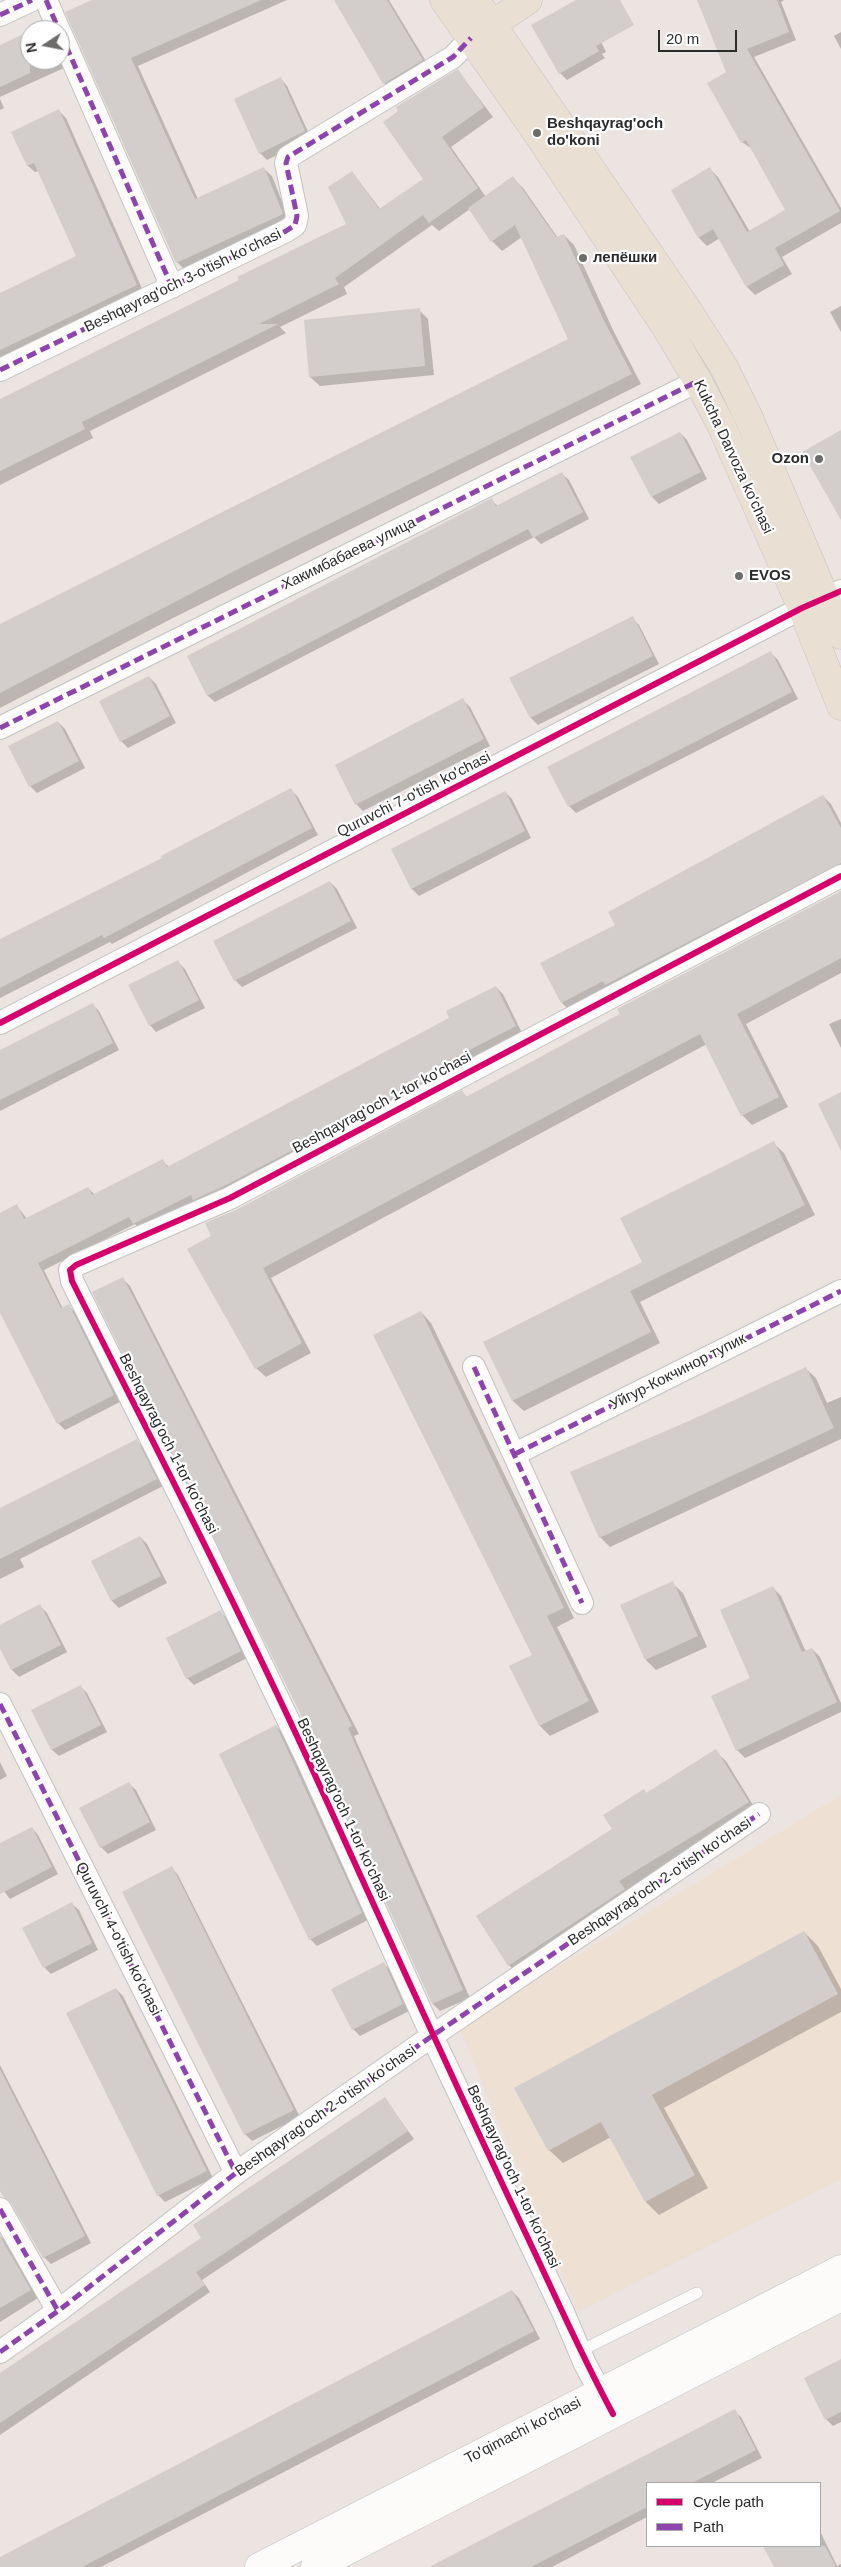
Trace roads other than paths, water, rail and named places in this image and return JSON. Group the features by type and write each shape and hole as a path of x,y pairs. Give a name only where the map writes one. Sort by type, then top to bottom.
{"main road":[{"name":"Kukcha Darvoza ko'chasi","path":"444,0 481,32 687,309 724,367 749,418 823,599 841,706"},
{"path":"481,32 528,0"},
{"name":"Kukcha Darvoza ko'chasi","path":"478,1 481,32 698,381 721,425 823,599 841,635"},
{"name":"To'qimachi ko'chasi","path":"316,2567 841,2269"},
{"name":"To'qimachi ko'chasi","path":"259,2567 607,2403 841,2297"}],"street":[{"path":"0,15 32,0"},
{"path":"46,0 55,20"},
{"name":"Beshqayrag'och 3-o'tish ko'chasi","path":"0,370 295,225 298,216 286,163 288,157 453,57 481,32"},
{"path":"70,54 172,287"},
{"name":"Хакимбабаева улица","path":"0,728 698,381"},
{"name":"Quruvchi 7-o'tish ko'chasi","path":"0,1023 823,599"},
{"name":"Beshqayrag'och 1-tor ko'chasi","path":"607,2403 580,2351 432,2036 307,1758 187,1511 72,1281 70,1270 76,1265 230,1198 841,876"},
{"name":"Уйгур-Кокчинор тупик","path":"515,1454 841,1291"},
{"path":"474,1367 582,1603"},
{"name":"Quruvchi 4-o'tish ko'chasi","path":"0,1704 236,2174"},
{"name":"Beshqayrag'och 2-o'tish ko'chasi","path":"0,2352 58,2312 236,2174 432,2036 760,1814"},
{"path":"0,2209 58,2312"}],"lane":[{"path":"580,2351 697,2293"}],"place":[{"name":"Beshqayrag'och do'koni","path":"537,133"},
{"name":"лепёшки","path":"583,258"},
{"name":"Ozon","path":"819,459"},
{"name":"EVOS","path":"739,576"}]}
